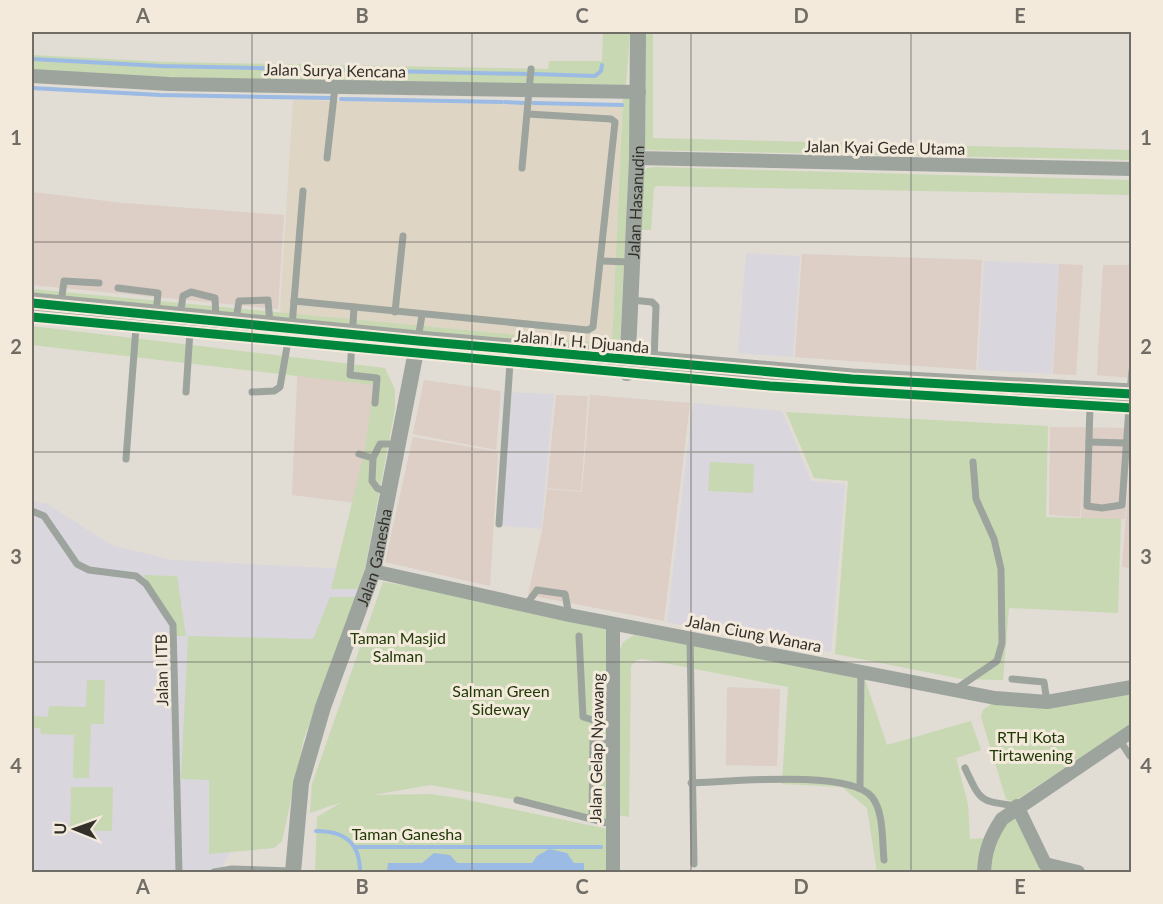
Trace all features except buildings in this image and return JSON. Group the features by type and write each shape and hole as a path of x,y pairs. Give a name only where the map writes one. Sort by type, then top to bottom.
{"main road":[{"name":"Jalan Ir. H. Djuanda","path":"32,303 156,315 185,324 290,335 352,340 418,340 627,367 851,392 1090,406 1130,401"},
{"name":"Jalan Ir. H. Djuanda","path":"32,316 136,327 226,322 270,326 290,335"},
{"name":"Jalan Ir. H. Djuanda","path":"418,340 510,363 627,367 653,363 1130,401"}],"street":[{"name":"Jalan Hasanudin","path":"627,367 637,158 638,32"},
{"name":"Jalan Surya Kencana","path":"32,76 169,84 639,92"},
{"name":"Jalan Kyai Gede Utama","path":"637,158 1131,169"},
{"name":"Jalan Ganesha","path":"293,872 301,783 310,747 373,571 418,340"},
{"name":"Jalan Ciung Wanara","path":"373,571 613,624 861,670 1006,700 1047,702 1131,687"},
{"name":"Jalan Gelap Nyawang","path":"613,624 611,824 613,873"},
{"path":"984,873 985,854 991,835 1002,819 1017,806 1131,731"},
{"path":"1017,806 1043,868 1078,873"}],"lane":[{"path":"522,168 531,69"},
{"path":"327,158 335,87"},
{"path":"294,301 588,330 596,320 615,122 611,119 528,114"},
{"path":"252,392 274,391 280,387 294,301 303,191"},
{"path":"395,312 403,236"},
{"path":"602,261 633,262"},
{"path":"60,305 64,281 99,283"},
{"path":"118,288 158,293 156,315"},
{"path":"631,300 652,302 656,306 653,363"},
{"path":"354,307 350,375 377,378 375,403"},
{"path":"418,340 422,315"},
{"path":"185,324 186,392"},
{"path":"126,459 136,327"},
{"path":"499,524 510,363"},
{"path":"1090,406 1088,506 1102,508 1122,505 1131,371"},
{"path":"1089,442 1126,443"},
{"path":"388,493 377,488 372,482 373,458 380,444 398,444"},
{"path":"359,454 373,458"},
{"path":"955,690 997,661 1002,643 1001,569 994,539 976,499 973,462"},
{"name":"Jalan I ITB","path":"32,511 44,516 77,564 89,570 136,576 146,584 173,625 179,873"},
{"path":"526,605 537,590 562,592 566,594 569,615"},
{"path":"579,636 583,717 613,733"},
{"path":"690,638 694,864"},
{"path":"860,787 861,670"},
{"path":"1011,680 1044,682 1047,702"},
{"path":"592,819 593,741 613,733"},
{"path":"1119,739 1130,756"},
{"path":"965,768 982,799 987,802 1017,806"},
{"path":"692,783 795,779 849,783 860,787 873,797 880,818 884,860"},
{"path":"517,800 611,824"},
{"path":"214,873 217,870 232,869 293,872"}],"shaded area":[{"path":"293,100 622,107 612,344 280,313"},
{"path":"32,192 123,203 284,215 278,309 32,285"},
{"path":"746,253 800,256 793,357 738,353"},
{"path":"802,254 982,260 976,370 795,357"},
{"path":"984,261 1059,264 1052,374 978,370"},
{"path":"1059,264 1083,265 1076,375 1053,374"},
{"path":"1103,265 1131,265 1131,378 1097,375"},
{"path":"298,360 378,373 356,503 292,495"},
{"path":"424,380 501,391 496,450 413,434"},
{"path":"503,392 554,394 541,529 497,525"},
{"path":"556,395 588,396 581,491 547,488"},
{"path":"590,395 690,403 664,621 528,595 542,531 547,489 582,492"},
{"path":"693,403 782,411 811,481 845,484 831,652 667,622"},
{"path":"1050,427 1131,428 1125,519 1081,518 1084,451 1080,517 1049,515"},
{"path":"413,437 498,452 490,586 385,562"},
{"path":"1131,452 1131,568 1122,567"},
{"path":"32,501 47,504 111,545 172,560 367,570 304,738 282,841 274,848 231,851 223,863 223,872 32,872"},
{"path":"727,687 780,689 777,766 726,765"}],"green space":[{"path":"603,32 630,32 626,85 171,78 32,70 32,55 167,62 548,69 549,61 602,61"},
{"path":"642,32 653,32 653,138 1131,150 1132,160 645,150"},
{"path":"623,97 632,97 620,345 615,352 32,296 32,289 612,344"},
{"path":"647,168 1131,180 1131,195 657,186 654,188 651,230 639,230 643,172"},
{"path":"32,326 385,368 395,390 395,409 361,589 331,589 364,454 374,385 32,345"},
{"path":"786,412 1048,426 1046,517 1121,519 1118,613 1009,608 1003,680 962,679 835,654 848,481 814,478"},
{"path":"710,462 754,464 753,493 708,491"},
{"path":"143,575 177,576 186,636 177,636 167,609"},
{"name":"Salman Green Sideway","path":"383,582 526,605 613,624 611,824 517,800 430,785 373,795 430,794 458,798 608,829 612,872 315,872 317,817 342,802 310,813 312,784"},
{"path":"330,597 358,597 304,738 282,841 274,848 209,854 209,780 181,779 188,636 313,639"},
{"path":"634,635 864,676 887,745 971,721 981,750 956,758 968,804 970,839 988,838 984,872 877,872 867,808 842,787 782,784 788,687 643,659 636,660 631,666 629,817 618,815 618,655 623,642"},
{"path":"87,680 105,680 104,724 91,724 89,778 73,778 74,735 41,734 40,728 32,728 32,716 48,717 49,706 86,707"},
{"name":"RTH Kota Tirtawening","path":"1131,692 1131,725 1013,802 1006,799 981,717 983,710 994,702"},
{"path":"71,787 113,787 112,831 70,830"},
{"path":"1015,811 1042,866 1038,872 988,872 993,836"}],"water":[{"path":"549,849 567,853 574,863 584,863 584,872 387,872 388,863 422,863 434,853 450,855 457,863 532,863 537,856"}],"waterway":[{"path":"32,59 161,66 526,74"},
{"path":"534,74 595,76 601,71 602,65"},
{"path":"32,88 160,95 331,98"},
{"path":"341,99 502,102"},
{"path":"505,102 525,103"},
{"path":"533,103 622,105"},
{"path":"316,831 335,833 349,841 357,853 360,872"},
{"path":"356,847 601,847"}],"cycle path":[{"path":"32,303 418,341 852,379 1132,394"},
{"path":"32,317 770,386 1132,408"}],"park label":[{"name":"Taman Masjid Salman","path":"398,646"},
{"name":"Taman Ganesha","path":"407,833"}]}
